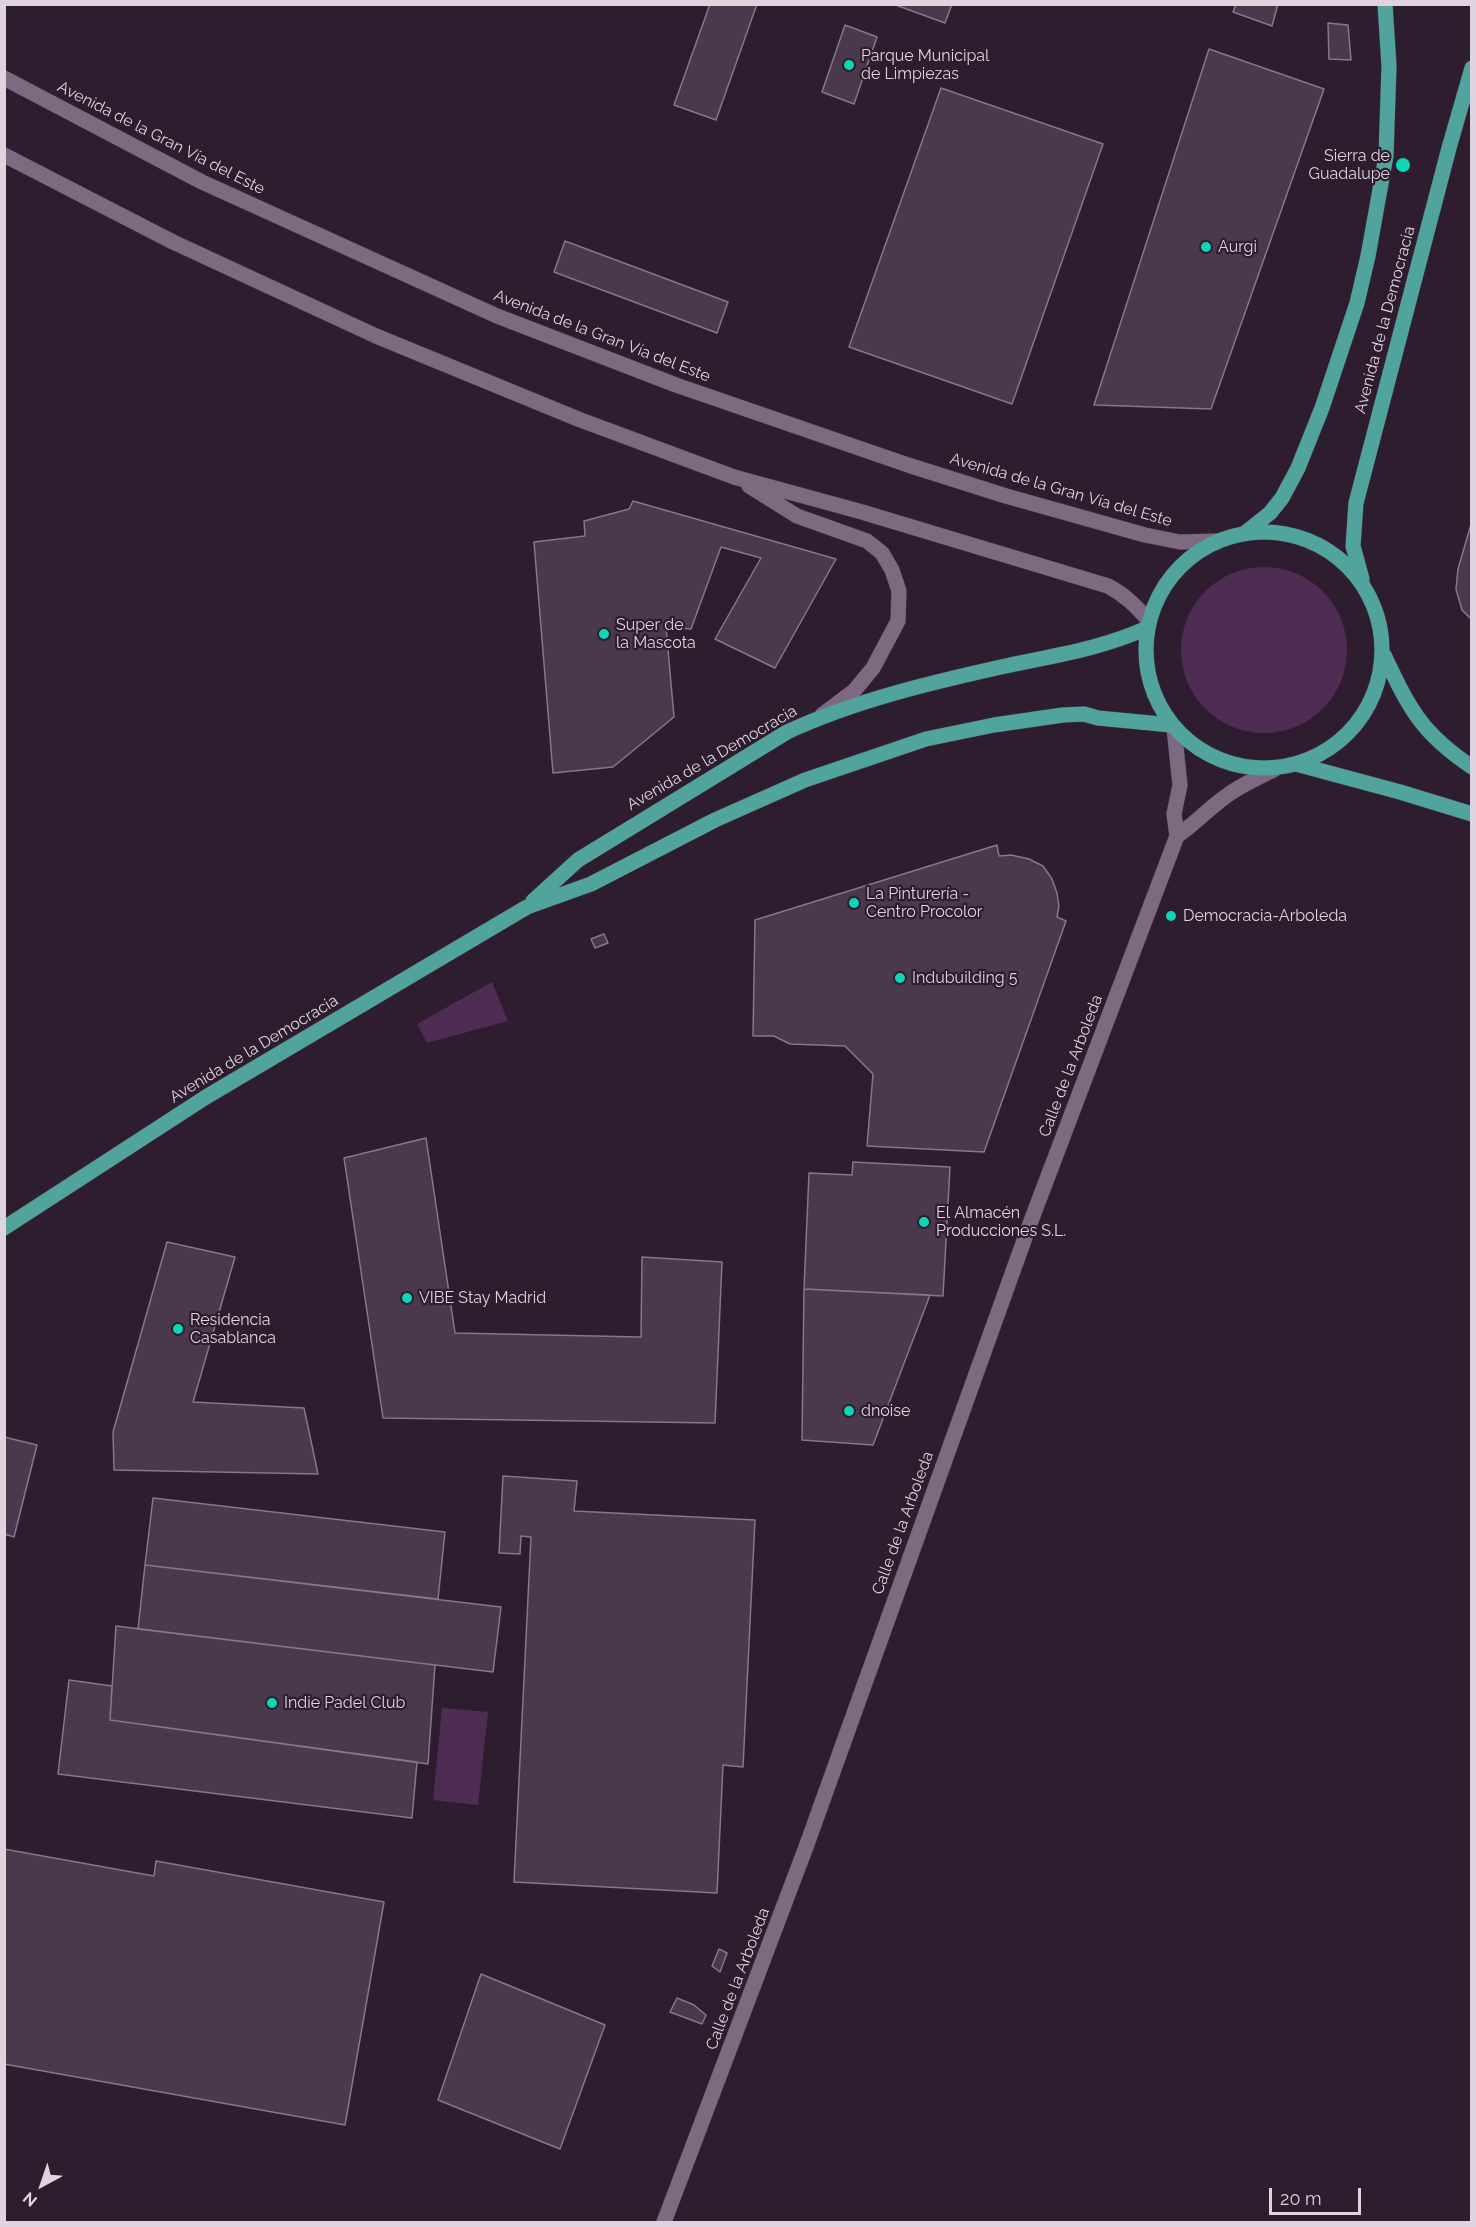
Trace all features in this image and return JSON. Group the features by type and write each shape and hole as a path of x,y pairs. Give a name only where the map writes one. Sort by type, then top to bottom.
{"main road":[{"name":"Avenida de la Democracia","path":"1245,532 1276,506 1298,468 1322,408 1357,303 1386,156 1389,66 1385,4"},
{"name":"Avenida de la Democracia","path":"1362,582 1353,546 1356,503 1428,226 1472,68"},
{"path":"1245,532 1286,534 1312,543 1347,565 1362,582 1375,607 1382,632 1384,655 1380,675 1371,697 1356,722 1336,742 1317,755 1296,764 1275,769 1248,770 1224,763 1194,747 1173,727 1152,692 1147,668 1145,644 1148,624 1162,592 1175,573 1198,553 1218,541 1245,532"},
{"name":"Avenida de la Democracia","path":"527,908 578,860 777,738 819,717 942,680 1094,648 1120,640 1148,624"},
{"path":"1384,655 1406,701 1424,728 1446,749 1472,767"},
{"name":"Avenida de la Democracia","path":"4,1228 206,1097 527,908 591,884 715,820 805,780 926,740 994,724 1084,714 1098,718 1173,727"},
{"path":"1296,764 1472,814"}],"street":[{"name":"Avenida de la Gran Vía del Este","path":"4,78 202,182 497,316 676,385 908,465 1006,496 1145,535 1180,542 1218,541"},
{"path":"4,155 173,242 376,336 578,419 734,477 862,512 1108,586 1135,604 1148,624"},
{"path":"734,477 797,516 867,541 882,553 892,570 899,591 900,607 898,621 890,638 873,668 854,691 819,717"},
{"name":"Calle de la Arboleda","path":"664,2223 806,1847 1031,1221 1177,836 1174,814 1179,785 1173,727"},
{"name":"Calle de la Arboleda","path":"1177,836 1194,825 1201,814 1228,794 1275,769"}],"shaded area":[{"path":"1264,567 1296,573 1323,591 1341,618 1347,650 1341,682 1323,709 1296,727 1264,733 1232,727 1205,709 1187,682 1181,650 1187,618 1205,591 1232,573"},
{"path":"492,982 508,1021 427,1043 417,1024"},
{"path":"442,1708 488,1712 478,1805 433,1800"}],"building":[{"path":"710,4 757,4 716,120 674,105"},
{"path":"893,4 952,4 945,23"},
{"path":"1236,4 1278,4 1272,26 1233,12"},
{"path":"1328,23 1348,25 1351,60 1329,59"},
{"name":"Parque Municipal de Limpiezas","path":"845,25 877,37 854,104 822,92"},
{"name":"Aurgi","path":"1209,49 1324,89 1211,409 1094,405"},
{"path":"941,88 1103,144 1012,404 849,347"},
{"path":"565,241 728,302 717,333 554,272"},
{"name":"Super de la Mascota","path":"633,501 836,559 775,668 715,639 761,558 721,547 691,629 666,627 674,717 613,767 553,773 534,542 585,536 584,521 629,509"},
{"path":"1472,521 1472,620 1462,610 1456,589 1458,569"},
{"name":"Indubuilding 5","path":"997,845 999,856 1011,855 1029,859 1043,866 1052,879 1057,893 1059,906 1057,917 1066,921 984,1152 867,1146 873,1074 845,1046 790,1044 774,1036 753,1036 755,920"},
{"path":"604,934 608,943 595,948 591,939"},
{"name":"VIBE Stay Madrid","path":"426,1138 455,1333 641,1337 642,1257 722,1262 715,1423 383,1418 344,1158"},
{"path":"853,1162 950,1167 943,1296 804,1289 809,1173 852,1175"},
{"name":"Residencia Casablanca","path":"167,1242 235,1257 193,1402 304,1408 318,1474 114,1470 113,1432"},
{"path":"804,1289 930,1295 873,1445 802,1440"},
{"path":"4,1437 37,1445 14,1537 4,1534"},
{"path":"503,1476 577,1481 574,1511 755,1520 743,1767 723,1765 717,1893 514,1882 531,1537 521,1536 520,1554 499,1553"},
{"path":"153,1498 445,1532 438,1599 145,1565"},
{"path":"145,1565 501,1607 493,1672 138,1629"},
{"name":"Indie Padel Club","path":"116,1626 435,1665 428,1764 110,1720"},
{"path":"69,1680 112,1686 110,1720 417,1762 412,1818 58,1774"},
{"path":"4,1849 154,1876 156,1861 384,1902 345,2125 4,2064"},
{"path":"719,1949 727,1953 720,1972 712,1966"},
{"path":"481,1974 605,2025 560,2149 438,2100"},
{"path":"677,1998 694,2005 706,2015 702,2024 670,2012"}],"place":[{"name":"Parque Municipal de Limpiezas","path":"849,65"},
{"name":"Sierra de Guadalupe","path":"1403,165"},
{"name":"Aurgi","path":"1206,247"},
{"name":"Super de la Mascota","path":"604,634"},
{"name":"La Pinturería - Centro Procolor","path":"854,903"},
{"name":"Democracia-Arboleda","path":"1171,916"},
{"name":"Indubuilding 5","path":"900,978"},
{"name":"El Almacén Producciones S.L.","path":"924,1222"},
{"name":"VIBE Stay Madrid","path":"407,1298"},
{"name":"Residencia Casablanca","path":"178,1329"},
{"name":"dnoise","path":"849,1411"},
{"name":"Indie Padel Club","path":"272,1703"}]}
